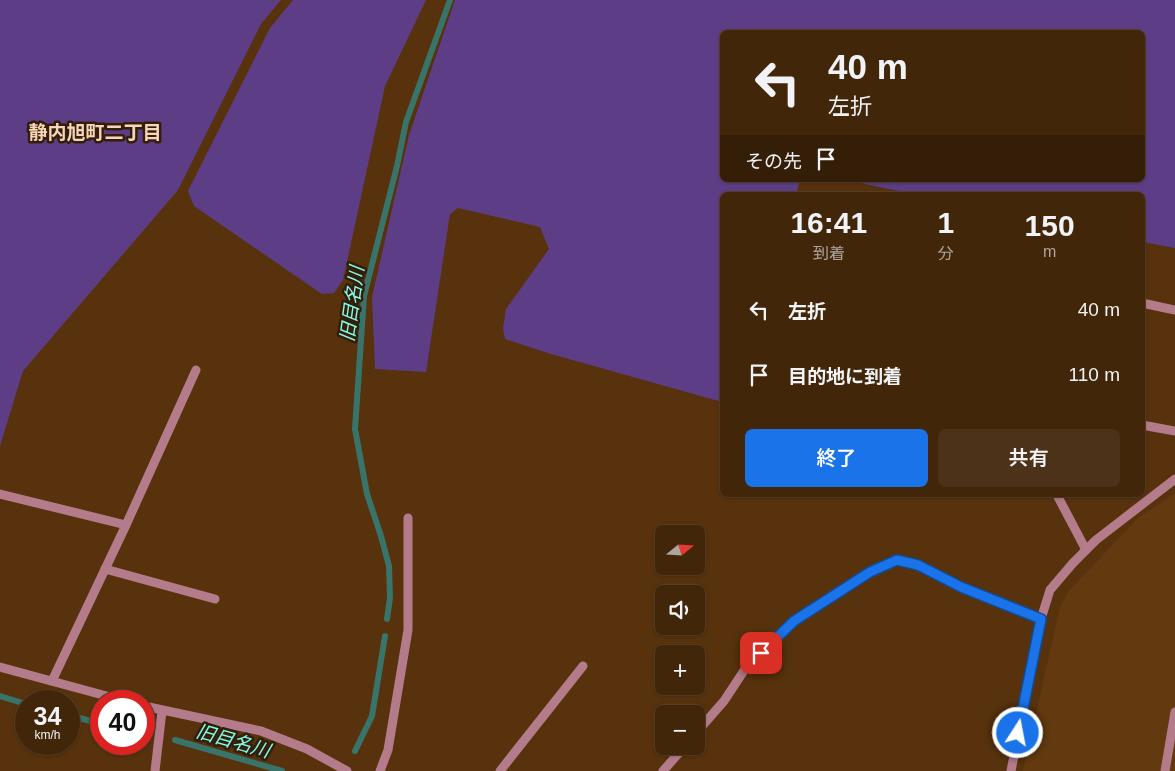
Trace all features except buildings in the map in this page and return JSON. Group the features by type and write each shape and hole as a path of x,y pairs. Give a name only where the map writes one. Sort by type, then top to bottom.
{"street":[{"path":"1145,304 1175,310"},
{"path":"52,681 126,525 196,370"},
{"path":"1145,426 1175,431"},
{"path":"1010,771 1041,619 1050,590 1096,540 1175,479"},
{"path":"0,494 126,525"},
{"path":"1058,497 1086,550"},
{"path":"380,771 388,750 408,630 408,518"},
{"path":"705,723 724,701 749,663 794,621 870,572 897,560 918,565 961,587 1041,619"},
{"path":"105,569 215,599"},
{"path":"500,771 583,666"},
{"path":"0,667 90,691"},
{"path":"155,709 261,731 307,750 347,771"},
{"path":"155,771 162,711"},
{"path":"1165,771 1175,712"},
{"path":"664,771 677,755"}],"shaded area":[{"path":"0,0 281,0 261,24 178,190 23,371 0,446"},
{"path":"293,0 426,0 385,86 343,280 334,293 322,294 194,206 188,191 270,28"},
{"path":"455,0 1175,0 1175,248 1145,242 1145,192 904,192 856,182 1145,182 1145,30 720,30 720,182 799,182 797,192 720,192 720,401 551,354 505,339 503,328 506,309 549,249 540,227 458,208 450,214 426,372 375,369 372,297 409,135"},
{"path":"1175,493 1175,771 1023,771 1060,608 1068,592 1137,519"}],"waterway":[{"name":"旧目名川","path":"387,619 390,598 389,566 367,494 355,429 364,296 397,166 406,122 450,0"},
{"name":"旧目名川","path":"355,751 372,716 385,636"},
{"name":"旧目名川","path":"0,696 15,701"},
{"name":"旧目名川","path":"80,718 90,721"},
{"name":"旧目名川","path":"175,740 282,771"}],"district":[{"name":"静内旭町二丁目","path":"95,132"}],"route":[{"path":"761,653 794,621 870,572 897,560 918,565 961,587 1041,619 1018,733"}]}
